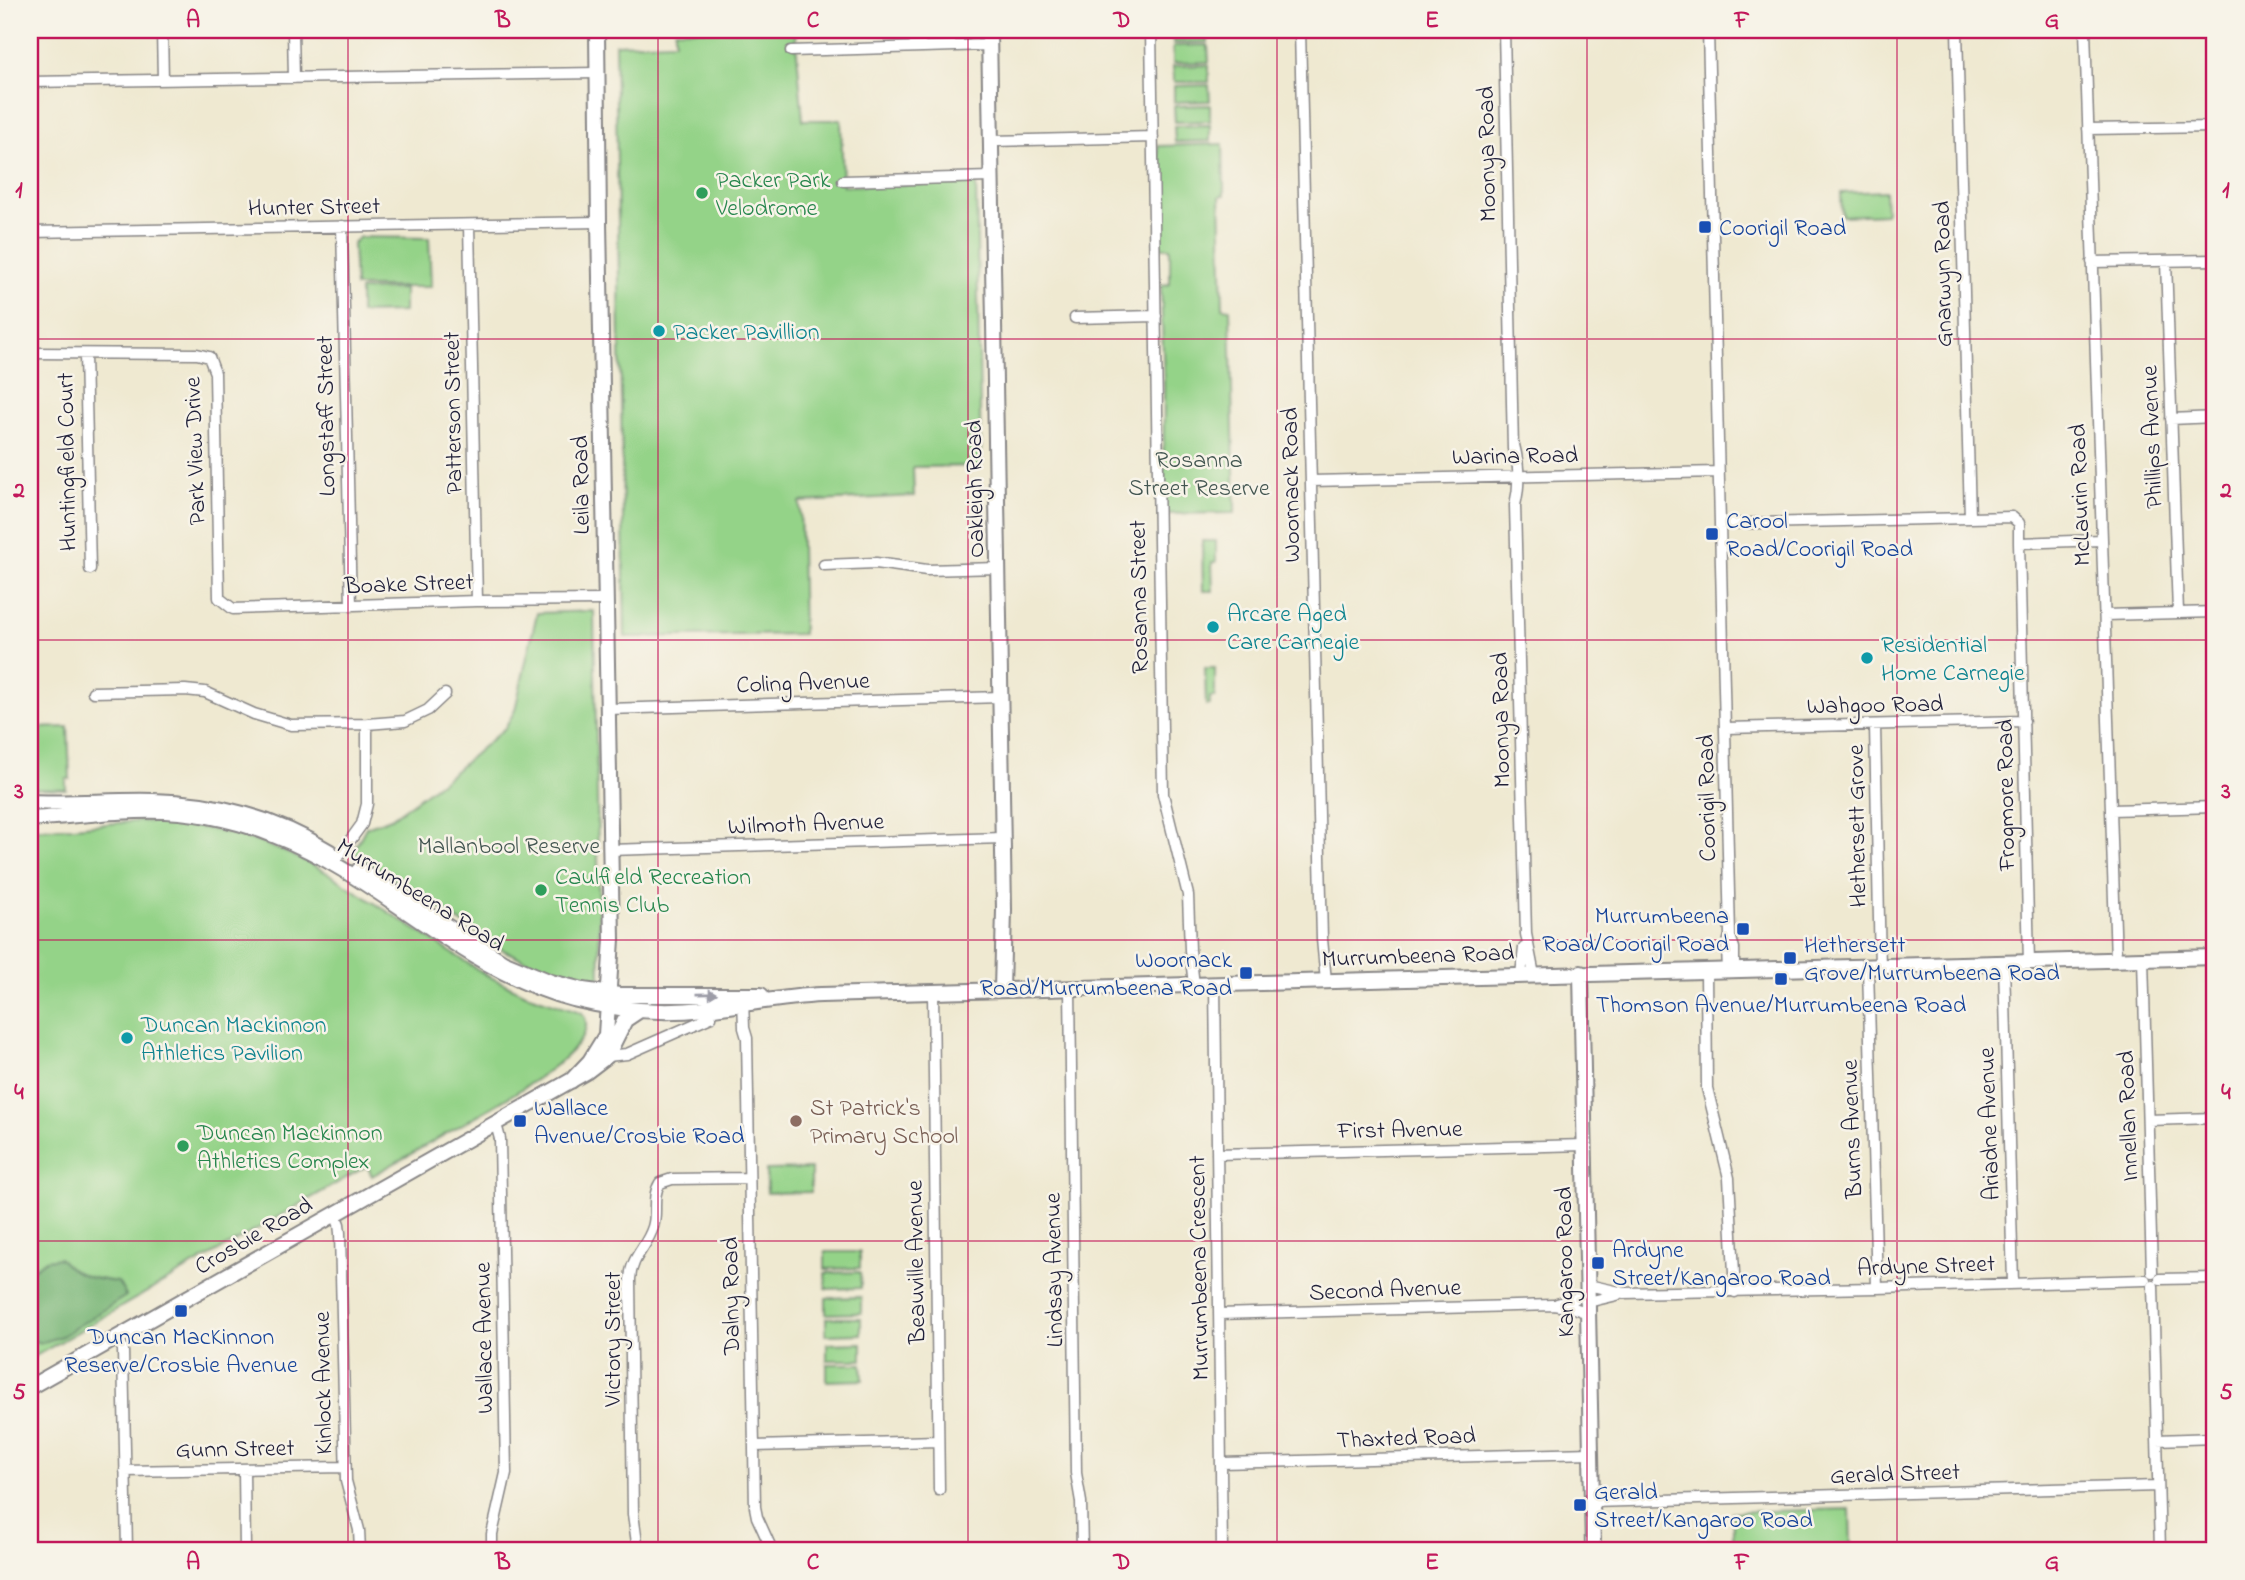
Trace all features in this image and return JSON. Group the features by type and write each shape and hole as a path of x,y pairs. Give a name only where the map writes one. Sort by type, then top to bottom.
{"street":[{"path":"162,30 163,80"},
{"path":"293,30 294,78"},
{"name":"Leila Road","path":"597,30 610,850 612,939 617,961 602,1053"},
{"name":"Oakleigh Road","path":"989,30 1006,990"},
{"name":"Rosanna Street","path":"1151,30 1163,794 1188,895 1190,950 1186,962 1190,985"},
{"name":"Woornack Road","path":"1300,30 1323,981"},
{"name":"Moonya Road","path":"1504,30 1514,445 1511,459 1515,476 1512,494 1515,505 1528,975"},
{"name":"Coorigil Road","path":"1709,30 1730,935 1734,948 1731,970"},
{"name":"Gnarwyn Road","path":"1957,30 1969,518"},
{"name":"McLaurin Road","path":"2085,30 2116,960"},
{"path":"791,51 989,46"},
{"path":"30,82 597,73"},
{"path":"2088,129 2215,127"},
{"path":"991,141 1153,137"},
{"path":"843,181 991,177"},
{"name":"Hunter Street","path":"30,232 598,222"},
{"name":"Patterson Street","path":"469,225 477,601"},
{"name":"Longstaff Street","path":"342,226 351,606"},
{"path":"2092,262 2215,260"},
{"name":"Phillips Avenue","path":"2166,261 2178,613"},
{"path":"1075,318 1156,316"},
{"name":"Park View Drive","path":"30,353 197,354 209,358 215,373 219,598"},
{"name":"Huntingfield Court","path":"85,355 90,569"},
{"path":"2171,419 2215,417"},
{"name":"Warina Road","path":"1311,481 1719,472"},
{"path":"1720,524 2012,517 2019,523 2019,542 2102,540"},
{"name":"Frogmore Road","path":"2019,542 2029,963"},
{"path":"824,565 876,563 927,570 998,568"},
{"name":"Boake Street","path":"219,598 233,609 605,600"},
{"path":"2105,615 2215,611"},
{"path":"93,692 205,692 254,714 291,725 405,721 428,710 445,694"},
{"name":"Coling Avenue","path":"608,709 1000,697"},
{"name":"Wahgoo Road","path":"1726,728 2024,721"},
{"path":"336,860 362,824 367,804 367,724"},
{"name":"Hethersett Grove","path":"1874,968 1875,726"},
{"name":"Murrumbeena Road","path":"30,802 150,800 190,803 220,808 279,826 305,837 497,970 531,986 590,1003 2215,957"},
{"path":"2112,810 2215,807"},
{"name":"Murrumbeena Road","path":"30,819 136,811 192,813 237,823 336,860 487,953 514,968 551,982 640,1010 702,1009 746,999"},
{"name":"Wilmoth Avenue","path":"610,850 1003,838"},
{"name":"Innellan Road","path":"2143,959 2160,1550"},
{"name":"Ariadne Avenue","path":"2004,964 2013,1283"},
{"name":"Burns Avenue","path":"1874,968 1877,1288"},
{"path":"1706,971 1707,1088 1729,1178 1735,1292"},
{"name":"Kangaroo Road","path":"1581,973 1593,1550"},
{"name":"Murrumbeena Crescent","path":"1214,984 1222,1550"},
{"name":"Lindsay Avenue","path":"1070,988 1076,1473 1081,1502 1082,1550"},
{"name":"Beauville Avenue","path":"933,992 939,1490"},
{"name":"Dalny Road","path":"746,999 750,1028 747,1038 756,1513 772,1550"},
{"path":"590,1003 600,1023 602,1053"},
{"path":"602,1053 625,1020 640,1010"},
{"path":"602,1053 626,1054 711,1017"},
{"name":"Crosbie Road","path":"30,1387 571,1081 602,1053"},
{"path":"2148,1119 2215,1118"},
{"name":"Wallace Avenue","path":"492,1550 492,1534 506,1473 500,1139 496,1124"},
{"name":"First Avenue","path":"1217,1154 1585,1145"},
{"name":"Victory Street","path":"638,1550 633,1514 632,1264 653,1228 655,1195 660,1183 672,1180 749,1178"},
{"name":"Kinlock Avenue","path":"335,1215 340,1233 345,1467 359,1530 360,1550"},
{"name":"Ardyne Street","path":"1588,1298 1624,1293 2215,1278"},
{"name":"Ardyne Street","path":"1588,1298 1624,1293"},
{"name":"Second Avenue","path":"1219,1314 1553,1305 1588,1298"},
{"name":"Second Avenue","path":"1553,1305 1588,1298"},
{"path":"119,1337 123,1350 127,1550"},
{"path":"2157,1440 2215,1438"},
{"path":"755,1446 938,1441"},
{"name":"Thaxted Road","path":"1222,1463 1591,1452"},
{"name":"Gunn Street","path":"125,1471 345,1467"},
{"path":"244,1469 245,1550"},
{"name":"Gerald Street","path":"1592,1502 2158,1486"}],"green space":[{"path":"675,30 795,30 803,120 841,120 843,186 976,183 981,466 913,467 914,496 800,502 803,634 625,637 615,44 675,42"},
{"path":"1173,30 1208,30 1208,42 1173,43"},
{"path":"1208,45 1209,62 1173,63 1173,46"},
{"path":"1209,65 1209,82 1174,82 1173,66"},
{"path":"1209,85 1210,101 1174,102 1174,86"},
{"path":"1210,105 1210,121 1175,122 1174,106"},
{"path":"1210,125 1210,141 1175,142 1174,126"},
{"name":"Rosanna Street Reserve","path":"1223,144 1224,195 1220,196 1223,308 1230,309 1235,513 1163,514 1164,387 1161,285 1170,284 1170,248 1161,248 1158,146"},
{"path":"1885,191 1886,214 1842,216 1841,193"},
{"path":"360,237 429,238 431,287 355,287 353,243"},
{"path":"404,289 404,312 360,313 360,290"},
{"path":"1202,541 1216,541 1216,562 1212,562 1213,591 1203,591"},
{"name":"Mallanbool Reserve","path":"594,611 600,979 595,982 545,969 505,951 353,852 366,827 391,818 415,801 506,727 515,710 537,613"},
{"path":"1205,668 1215,668 1215,697 1210,697 1210,705 1206,705"},
{"path":"68,727 70,779 66,779 66,789 30,788 30,728"},
{"path":"140,821 215,830 286,852 331,875 488,976 526,994 581,1012 586,1026 579,1041 564,1058 497,1104 372,1176 367,1166 30,1359 30,829"},
{"path":"811,1169 811,1192 767,1193 766,1170"},
{"path":"825,1252 860,1252 860,1268 825,1269"},
{"path":"59,1258 86,1276 118,1282 126,1296 62,1336 41,1343 30,1340 30,1271 46,1260"},
{"path":"860,1272 861,1288 826,1289 825,1273"},
{"path":"861,1297 861,1313 826,1314 826,1298"},
{"path":"826,1318 861,1318 861,1334 826,1335"},
{"path":"862,1343 862,1360 827,1360 827,1344"},
{"path":"827,1364 862,1364 863,1380 827,1381"},
{"path":"1850,1509 1851,1550 1734,1550 1732,1512"}],"place":[{"name":"Packer Park Velodrome","path":"702,193"},
{"name":"Coorigil Road","path":"1705,227"},
{"name":"Packer Pavillion","path":"659,331"},
{"name":"Carool Road/Coorigil Road","path":"1712,534"},
{"name":"Arcare Aged Care Carnegie","path":"1213,627"},
{"name":"Residential Home Carnegie","path":"1867,658"},
{"name":"Caulfield Recreation Tennis Club","path":"541,890"},
{"name":"Murrumbeena Road/Coorigil Road","path":"1743,929"},
{"name":"Hethersett Grove/Murrumbeena Road","path":"1790,958"},
{"name":"Woornack Road/Murrumbeena Road","path":"1246,973"},
{"name":"Thomson Avenue/Murrumbeena Road","path":"1781,979"},
{"name":"Duncan Mackinnon Athletics Pavilion","path":"127,1038"},
{"name":"Wallace Avenue/Crosbie Road","path":"520,1121"},
{"name":"St Patrick's Primary School","path":"796,1121"},
{"name":"Duncan Mackinnon Athletics Complex","path":"183,1146"},
{"name":"Ardyne Street/Kangaroo Road","path":"1598,1263"},
{"name":"Duncan MacKinnon Reserve/Crosbie Avenue","path":"181,1311"},
{"name":"Gerald Street/Kangaroo Road","path":"1580,1505"}]}
